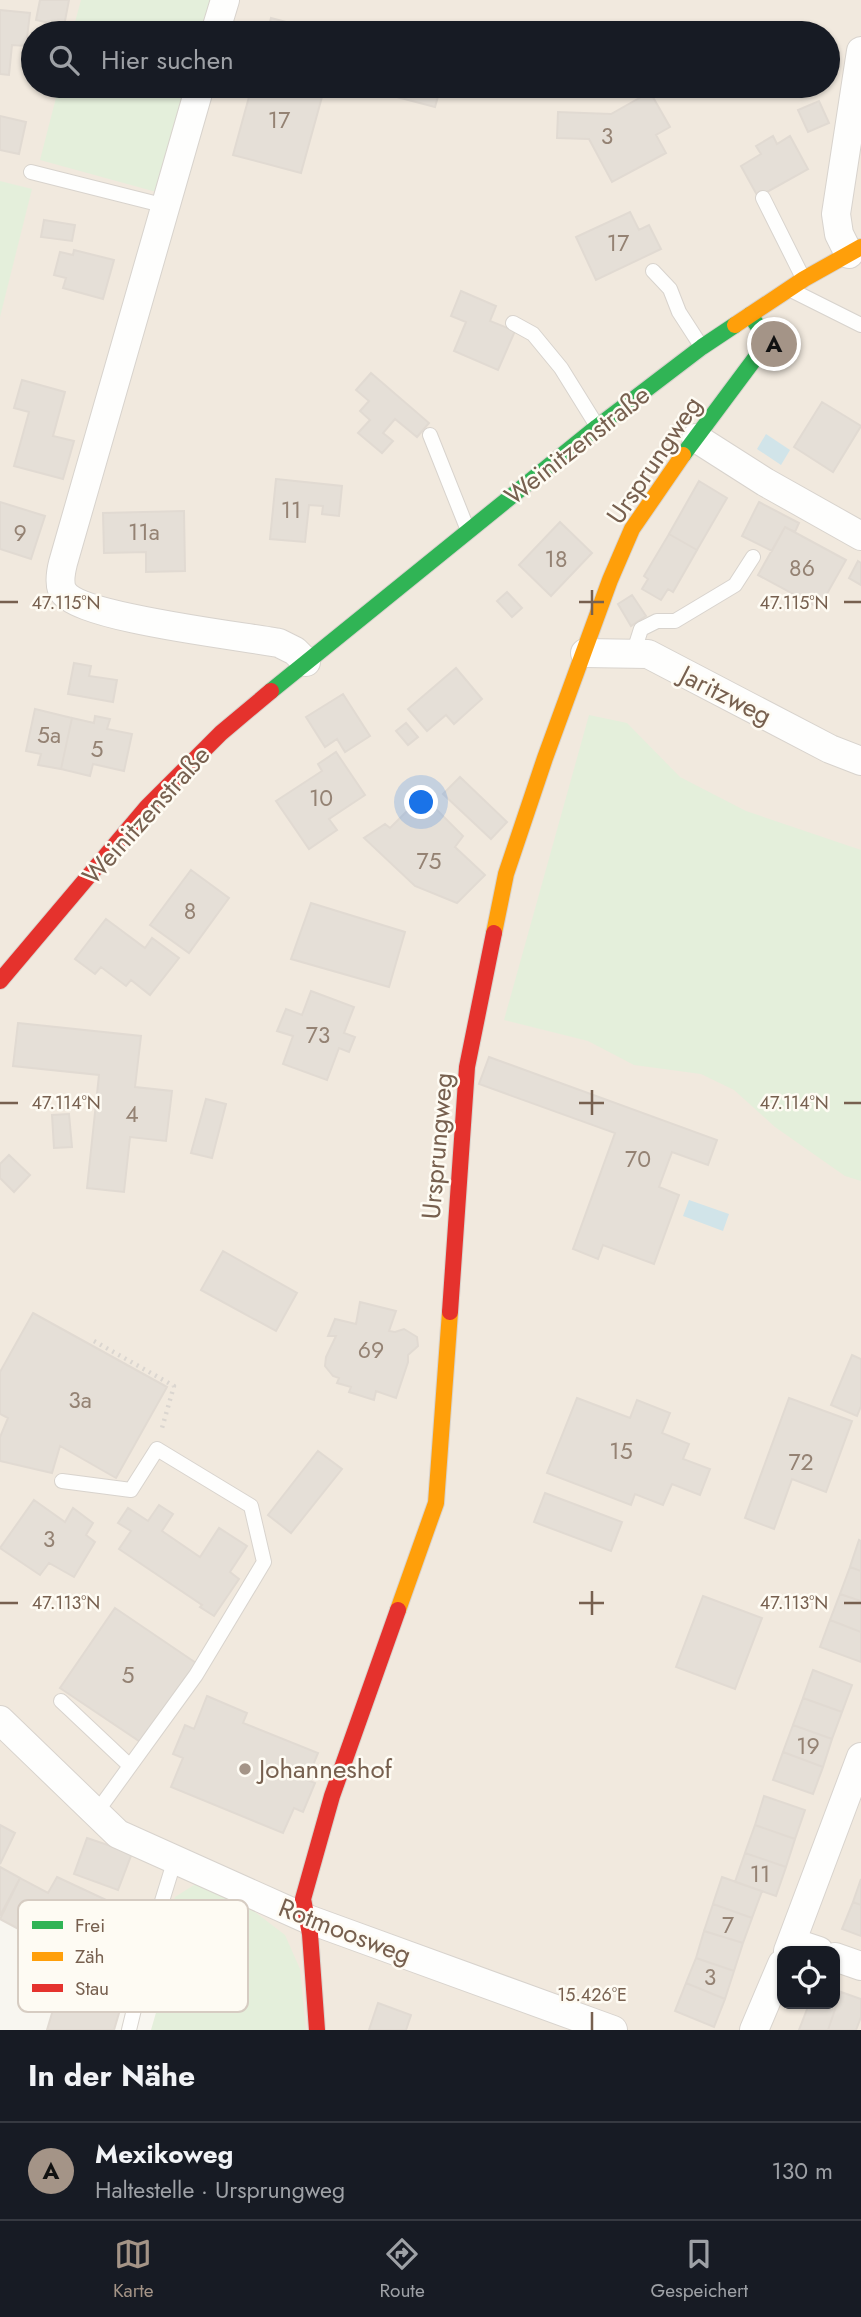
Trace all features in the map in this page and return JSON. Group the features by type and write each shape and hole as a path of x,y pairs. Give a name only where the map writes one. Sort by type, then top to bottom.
{"street":[{"path":"219,21 225,0"},
{"path":"855,251 839,234 836,214 861,51"},
{"path":"198,98 63,564 62,589 69,597 100,611 279,643 306,662"},
{"name":"Weinitzenstraße","path":"0,981 147,807 221,733 597,427 702,347 804,279 855,251"},
{"name":"Ursprungweg","path":"317,2030 310,1934 303,1899 332,1796 436,1503 467,1067 506,874 610,580 632,529 759,353 765,335 750,315"},
{"path":"696,438 765,482 861,536"},
{"name":"Jaritzweg","path":"581,662 648,654 830,749 861,761"},
{"name":"Rotmoosweg","path":"0,1720 118,1834 306,1918 613,2030"},
{"path":"789,1946 861,1757"},
{"path":"840,1959 861,1966"},
{"path":"754,2030 777,1976"}],"lane":[{"path":"31,172 166,206"},
{"path":"764,198 804,279"},
{"path":"653,271 670,289 679,312 702,347"},
{"path":"789,289 861,325"},
{"path":"513,323 533,334 561,368 597,427"},
{"path":"430,435 468,531"},
{"path":"633,654 641,629 657,621 675,621 735,585 753,557"},
{"path":"62,1481 131,1490 157,1449 251,1506 264,1562 196,1675 96,1813"},
{"path":"61,1701 130,1766"},
{"path":"162,1900 175,1859"},
{"path":"129,2030 133,2012"}],"path":[{"path":"94,1341 174,1386 157,1449"}],"shaded area":[{"path":"0,0 861,0 861,2030 306,2030 248,1952 248,1900 210,1900 197,1883 173,1900 106,1900 57,1877 48,1893 20,1878 0,1916"},
{"path":"766,434 790,450 781,465 757,449"},
{"path":"689,1200 729,1214 723,1231 683,1216"}],"green space":[{"path":"81,0 212,0 206,21 75,21"},
{"path":"56,98 186,98 160,193 40,160"},
{"path":"0,181 32,189 0,317"},
{"path":"589,715 627,723 680,777 746,811 861,850 861,1181 845,1176 775,1127 734,1090 701,1074 634,1065 588,1041 504,1020"},
{"path":"197,1883 231,1900 174,1900"},
{"path":"248,1908 285,1935 300,1969 306,2030 151,2030 156,2012 248,2012"}],"building":[{"path":"40,0 69,0 65,21 36,20"},
{"path":"0,10 30,13 29,21 21,21 21,46 12,45 9,75 0,74"},
{"path":"249,98 322,98 301,173 233,155"},
{"path":"401,98 438,98 435,107"},
{"path":"639,98 653,98 670,127 656,135 666,153 612,182 589,139 557,138 558,112 611,114"},
{"path":"819,101 829,123 808,132 798,110"},
{"path":"0,116 26,122 19,154 0,150"},
{"path":"773,136 777,144 790,136 808,169 758,197 741,166 761,154 756,146"},
{"path":"630,212 639,230 649,225 661,249 596,280 576,237"},
{"path":"44,220 75,225 72,241 41,237"},
{"path":"74,250 114,260 103,299 63,288 66,278 54,275 60,252 73,255"},
{"path":"461,291 496,306 490,321 515,331 498,370 454,351 466,322 451,316"},
{"path":"371,373 429,423 417,437 395,419 383,433 393,441 382,453 358,433 370,420 360,411 369,401 356,390"},
{"path":"22,380 65,392 53,436 74,441 63,479 14,466 29,412 14,408"},
{"path":"822,402 861,426 833,472 794,447"},
{"path":"276,479 342,486 339,516 322,514 323,506 309,505 305,542 270,539"},
{"path":"699,481 727,498 697,550 669,534"},
{"path":"0,502 45,516 31,559 0,549"},
{"path":"759,502 799,523 795,532 785,527 772,551 742,536"},
{"path":"184,511 185,571 146,572 146,552 104,553 103,513"},
{"path":"560,522 592,553 551,596 519,565"},
{"path":"785,527 846,560 819,608 758,575"},
{"path":"669,534 697,550 673,592 668,589 661,600 642,589 648,579 644,576"},
{"path":"858,561 861,563 861,585 849,578"},
{"path":"507,592 522,608 512,617 497,601"},
{"path":"632,595 646,616 631,626 618,604"},
{"path":"74,663 91,666 89,676 117,680 113,702 68,694"},
{"path":"456,668 482,699 454,724 446,715 427,731 408,709"},
{"path":"343,694 370,736 345,752 337,739 325,747 306,717"},
{"path":"35,709 72,718 61,769 38,765 41,754 26,751"},
{"path":"95,716 110,719 107,729 132,734 124,771 93,764 90,776 61,769 72,718 94,723"},
{"path":"406,723 418,737 408,745 396,731"},
{"path":"336,752 365,795 329,819 337,830 309,849 276,801 322,771 318,764"},
{"path":"460,777 507,822 491,839 443,794"},
{"path":"430,803 463,836 455,847 485,875 457,903 415,886 364,838 385,824 390,828 410,808 419,815"},
{"path":"191,870 229,898 189,953 150,925"},
{"path":"311,903 405,932 389,987 291,959"},
{"path":"106,919 145,948 152,938 179,958 150,995 131,980 126,986 101,967 95,974 75,959"},
{"path":"311,991 354,1007 344,1033 355,1037 349,1052 339,1048 327,1080 283,1064 293,1036 277,1031 286,1009 302,1015"},
{"path":"18,1023 141,1036 135,1087 172,1091 166,1141 130,1137 124,1192 87,1188 99,1075 13,1066"},
{"path":"489,1057 717,1140 708,1165 672,1152 659,1187 679,1195 654,1264 603,1245 598,1259 573,1249 615,1133 479,1084"},
{"path":"206,1099 226,1104 212,1158 191,1153"},
{"path":"69,1114 72,1147 54,1148 52,1115"},
{"path":"9,1155 30,1175 14,1192 0,1178 0,1164"},
{"path":"223,1251 297,1293 276,1331 201,1290"},
{"path":"360,1302 396,1311 389,1331 404,1329 417,1337 418,1346 408,1355 396,1398 376,1391 374,1400 349,1392 351,1387 337,1383 339,1378 333,1376 325,1366 326,1357 336,1336 328,1336 335,1319 356,1324"},
{"path":"33,1313 167,1387 116,1478 60,1446 52,1473 0,1461 0,1437 8,1418 0,1414 0,1372"},
{"path":"852,1355 861,1359 861,1406 857,1416 831,1405"},
{"path":"577,1398 630,1418 637,1400 670,1413 662,1433 689,1444 683,1459 710,1469 700,1495 672,1484 663,1505 635,1494 631,1505 547,1473"},
{"path":"789,1398 852,1421 826,1492 792,1479 774,1529 745,1518"},
{"path":"318,1451 342,1469 291,1533 268,1515"},
{"path":"545,1493 622,1522 611,1551 534,1522"},
{"path":"34,1500 65,1522 73,1508 93,1523 86,1535 95,1542 74,1577 49,1563 40,1575 0,1548"},
{"path":"159,1505 173,1514 162,1531 200,1557 219,1528 247,1546 230,1572 239,1579 214,1616 119,1549 131,1531 118,1523 128,1508 148,1521"},
{"path":"859,1540 861,1541 861,1571 850,1567"},
{"path":"850,1567 861,1571 861,1601 840,1594"},
{"path":"840,1594 861,1601 861,1632 830,1620"},
{"path":"703,1596 762,1618 735,1689 676,1667"},
{"path":"115,1608 196,1663 142,1743 60,1688"},
{"path":"830,1620 861,1632 861,1662 820,1647"},
{"path":"813,1670 852,1685 842,1712 803,1698"},
{"name":"Johanneshof","path":"207,1696 247,1713 243,1723 318,1753 307,1780 315,1783 303,1812 294,1808 283,1833 171,1787 183,1758 173,1754 185,1725 194,1729"},
{"path":"803,1698 842,1712 832,1739 793,1725"},
{"path":"793,1725 832,1739 823,1767 783,1752"},
{"path":"783,1752 823,1767 813,1794 773,1780"},
{"path":"764,1796 805,1810 795,1839 755,1825"},
{"path":"0,1825 15,1833 0,1864"},
{"path":"755,1825 795,1839 786,1867 745,1853"},
{"path":"87,1838 132,1853 118,1890 74,1874"},
{"path":"745,1853 786,1867 776,1896 735,1882"},
{"path":"0,1867 20,1878 0,1916"},
{"path":"57,1877 106,1900 18,1900 18,1929 0,1919 20,1878 48,1893"},
{"path":"722,1877 762,1891 752,1918 713,1904"},
{"path":"861,1879 861,1905 853,1902"},
{"path":"853,1902 861,1905 861,1936 842,1929"},
{"path":"713,1904 752,1918 743,1943 704,1931"},
{"path":"704,1931 743,1943 734,1971 696,1958"},
{"path":"696,1958 734,1971 725,1999 686,1983"},
{"path":"686,1983 725,1999 714,2027 675,2011"},
{"path":"841,1992 861,1999 861,2017 856,2030 828,2030 835,2009 840,2009"},
{"path":"378,2003 411,2015 406,2030 369,2030"},
{"path":"807,2009 835,2009 828,2030 799,2030"},
{"path":"52,2012 119,2012 114,2030 47,2030"}],"traffic: fast":[{"path":"683,455 759,353 764,335 750,315"},
{"path":"271,691 597,427 735,325"}],"traffic: slow":[{"path":"735,325 804,279 861,247"},
{"path":"494,933 506,874 610,580 632,529 683,455"},
{"path":"398,1610 436,1503 450,1312"}],"traffic: jam":[{"path":"0,981 147,807 221,733 271,691"},
{"path":"450,1312 467,1067 494,933"},
{"path":"317,2030 310,1934 303,1899 332,1796 398,1610"}],"place":[{"name":"Mexikoweg","path":"774,344"},
{"name":"Johanneshof","path":"245,1769"}]}
